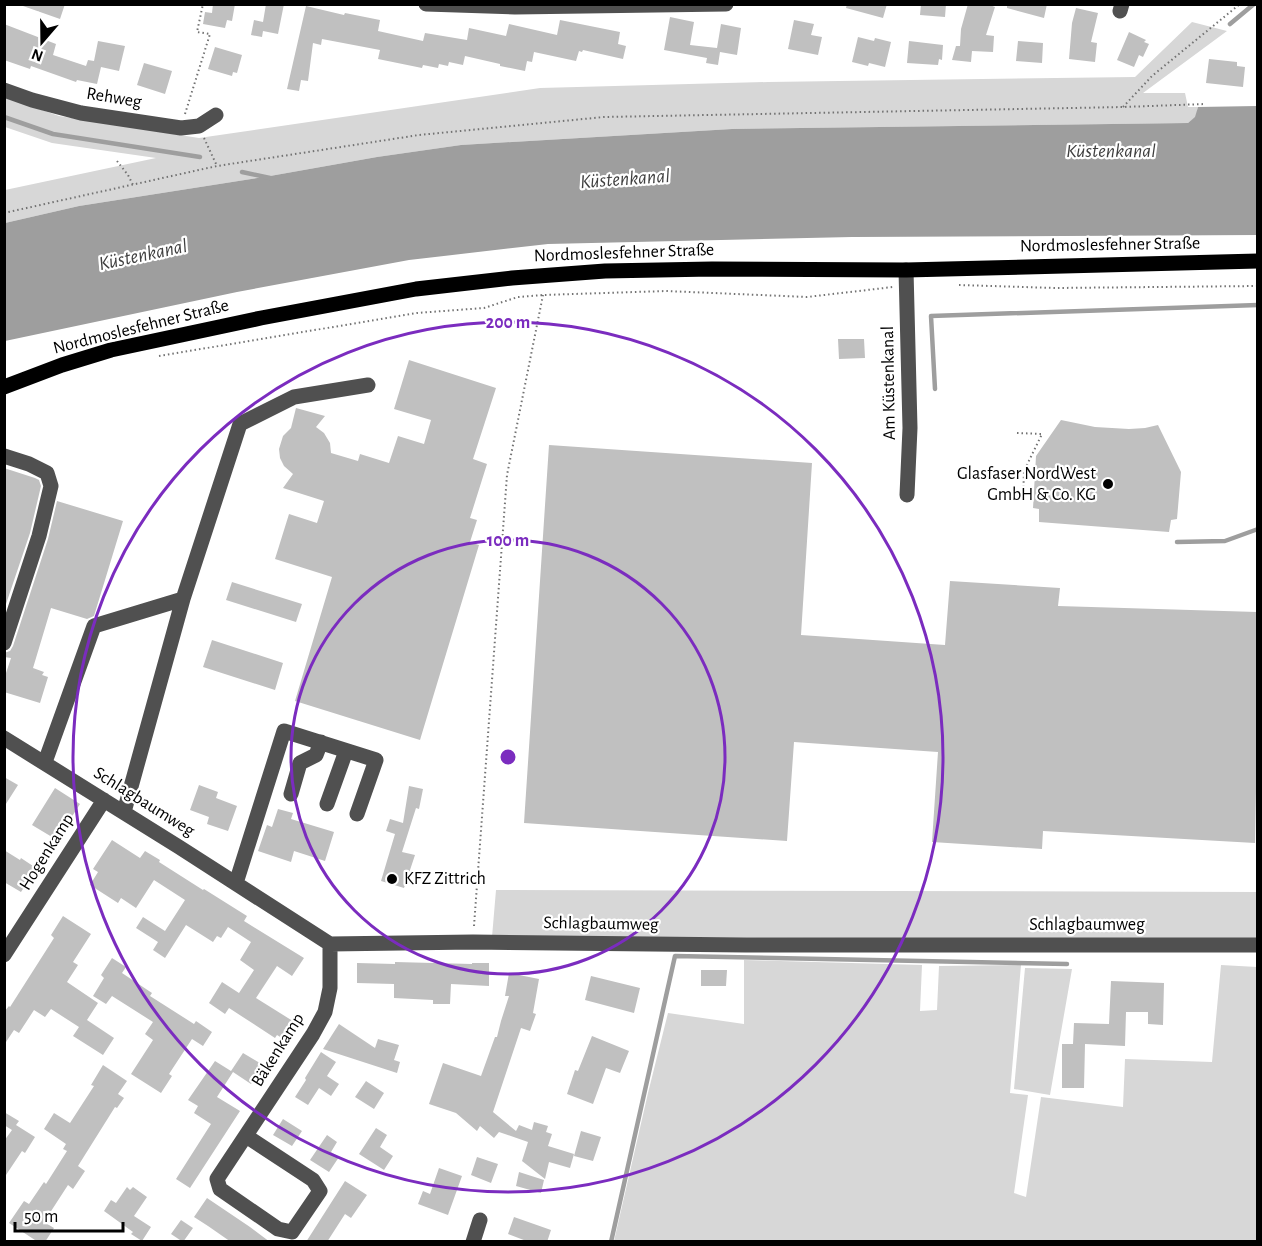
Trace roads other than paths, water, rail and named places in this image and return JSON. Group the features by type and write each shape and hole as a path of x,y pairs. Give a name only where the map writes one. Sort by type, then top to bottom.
{"main road":[{"name":"Nordmoslesfehner Straße","path":"4,387 62,365 111,350 261,318 416,289 512,278 605,271 906,270 1257,261"}],"street":[{"path":"426,4 515,7 726,4"},
{"name":"Rehweg","path":"4,90 81,113 181,128 199,126 216,115"},
{"name":"Am Küstenkanal","path":"906,270 910,428 907,495"},
{"path":"124,812 183,598 240,424 294,397 368,385"},
{"path":"4,456 48,472 51,486 39,536 4,643"},
{"path":"45,762 94,626 183,598"},
{"path":"236,883 284,731 376,760 357,814"},
{"name":"Schlagbaumweg","path":"4,738 330,944 473,942 734,945 1257,945"},
{"path":"291,794 300,763 316,755 321,742"},
{"path":"327,804 346,751"},
{"name":"Hogenkamp","path":"4,955 104,800"},
{"name":"Bäkenkamp","path":"246,1136 313,1179 320,1191 292,1232 278,1229 220,1190 217,1179 314,1034 325,1012 330,988 330,944"},
{"path":"473,1242 480,1220"}],"water":[{"name":"Küstenkanal","path":"1257,106 1257,235 852,237 548,244 409,260 237,292 5,341 5,223 79,206 461,145 732,129 1188,123 1195,117 1198,107"}],"waterway":[{"path":"1230,24 1254,4"},
{"path":"4,117 53,134 200,157"},
{"path":"242,172 270,178"},
{"path":"935,389 931,316 1258,305"},
{"path":"1177,542 1225,541 1258,529"},
{"path":"611,1242 675,956 1067,964"}],"place":[{"name":"Glasfaser NordWest GmbH & Co. KG","path":"1108,484"},
{"name":"KFZ Zittrich","path":"392,879"}]}
